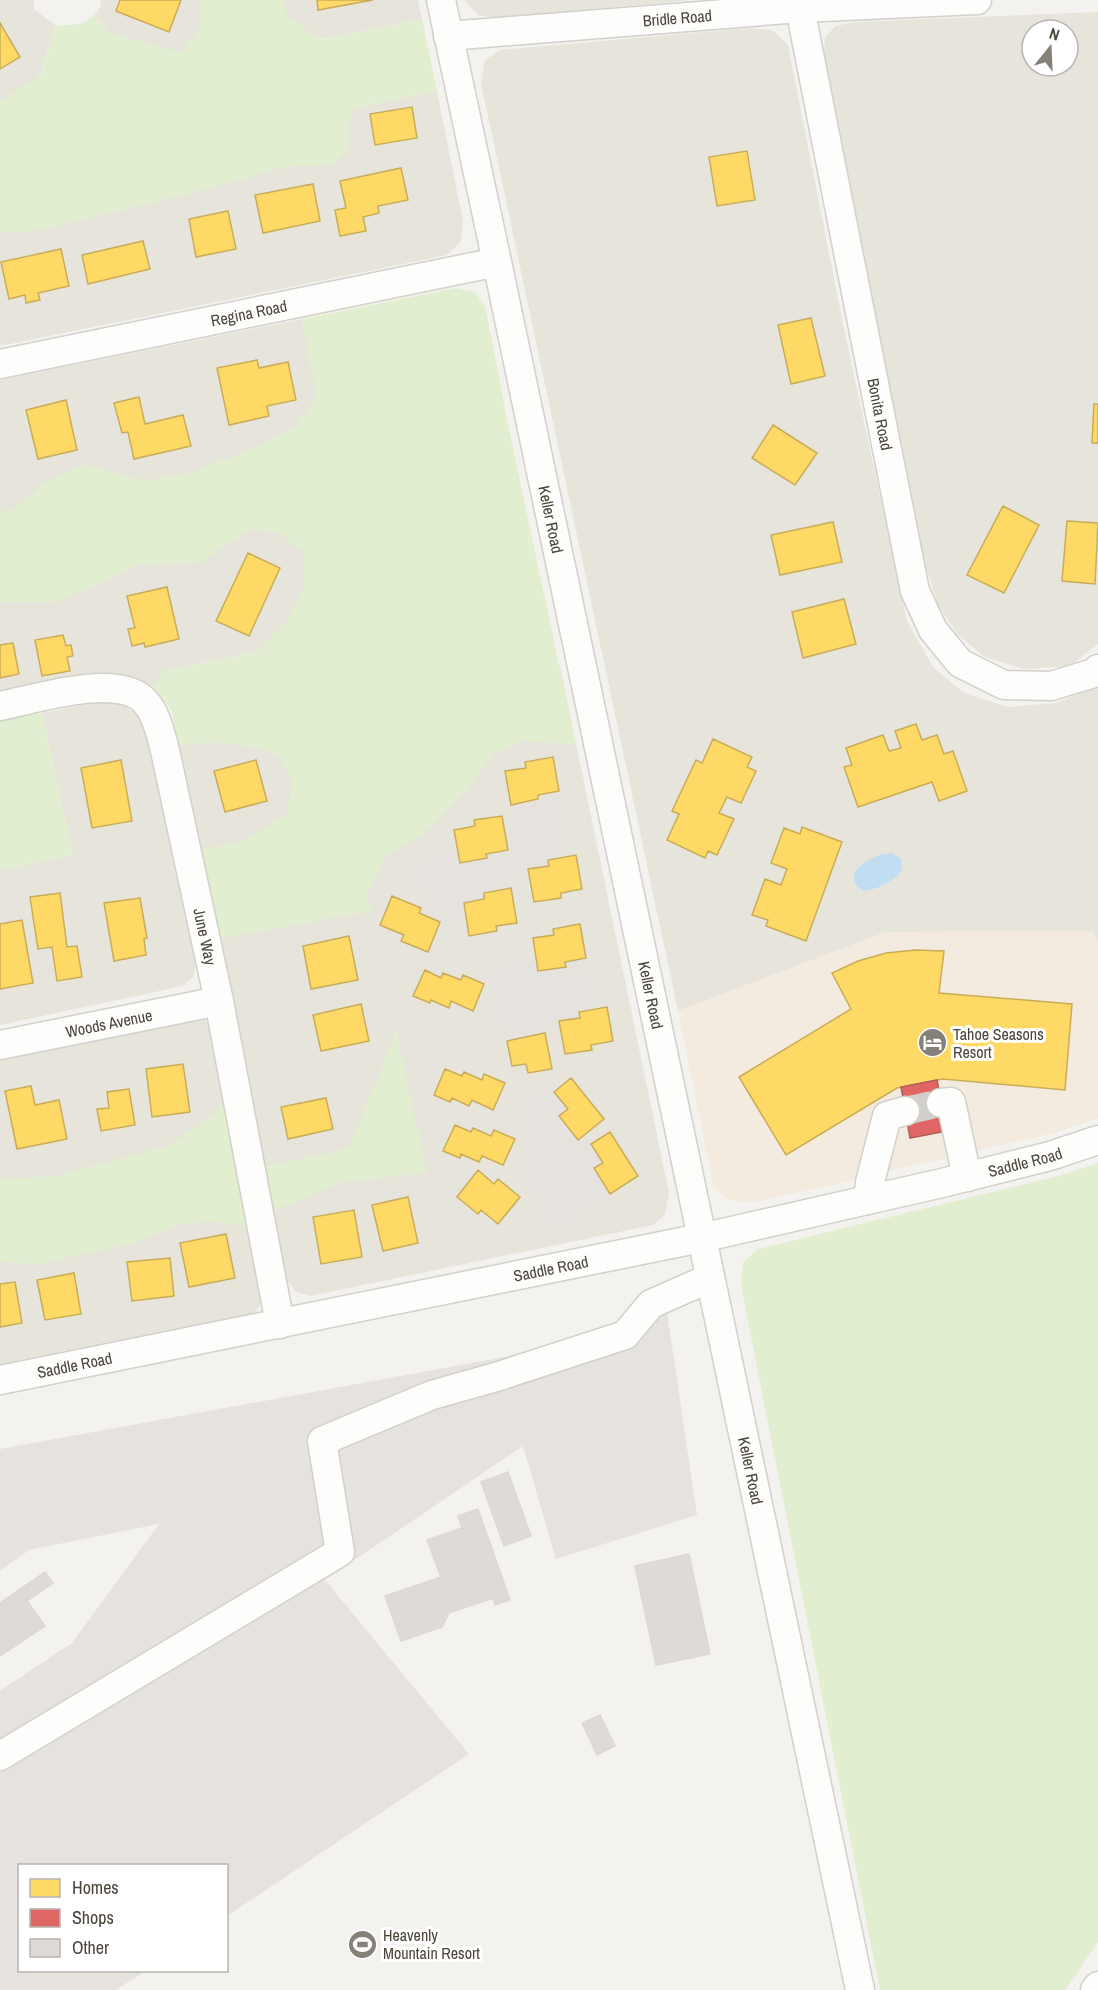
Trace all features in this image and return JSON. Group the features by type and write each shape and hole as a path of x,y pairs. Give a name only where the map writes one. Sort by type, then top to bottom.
{"street":[{"name":"Keller Road","path":"441,0 860,1990"},
{"name":"Bridle Road","path":"448,36 800,8 977,0"},
{"name":"Bonita Road","path":"800,8 915,591 933,630 960,663 1004,685 1051,686 1094,673 1098,669"},
{"name":"Regina Road","path":"0,364 497,262"},
{"name":"June Way","path":"0,706 80,690 112,687 140,697 154,713 164,746 219,1001 280,1324"},
{"name":"Woods Avenue","path":"0,1045 219,1001"},
{"path":"941,1103 951,1102 967,1177"},
{"path":"868,1200 870,1182 887,1116 905,1111"},
{"name":"Saddle Road","path":"0,1380 701,1238 967,1177 1050,1156 1098,1140"},
{"path":"0,1756 340,1552 322,1441 432,1395 496,1377 625,1335 651,1304 710,1278"},
{"path":"1095,1990 1098,1986"}],"shaded area":[{"path":"0,0 34,0 34,9 56,26 5,179 205,138 94,16 100,7 101,0 418,0 422,19 231,58 246,130 437,91 463,221 461,241 447,255 0,346"},
{"path":"464,0 693,0 495,18 478,15"},
{"path":"1098,12 1098,644 1070,666 1024,669 985,657 959,636 938,605 925,564 823,63 825,38 835,26 855,22"},
{"path":"750,28 772,30 788,45 843,324 907,621 933,667 964,693 1008,707 1056,703 1098,686 1098,942 1092,931 886,932 678,1011 481,83 485,60 500,50"},
{"path":"302,319 333,471 337,635 164,671 154,687 129,677 0,694 0,380"},
{"path":"560,666 669,1193 665,1215 653,1225 310,1296 296,1292 287,1280 218,939 351,821 200,850 178,746"},
{"path":"117,701 136,714 147,735 196,960 194,976 183,986 0,1025 0,870 73,855 42,713 97,702"},
{"path":"559,791 562,809 557,819 565,857 549,860 549,866 514,874 511,888 484,893 484,899 464,903 466,918 440,922 419,913 421,898 414,863 458,853 460,863 487,858 486,854 507,850 503,826 514,816 511,805 538,799 538,795"},
{"path":"1092,931 1098,942 1098,1118 1054,1133 752,1203 727,1199 714,1188 678,1011 886,932"},
{"path":"536,956 539,971 565,967 565,962 586,958 594,1009 580,1012 580,1018 559,1021 545,1033 507,1041 500,1036 488,965"},
{"path":"185,1019 204,1020 213,1027 264,1291 259,1307 247,1320 0,1368 0,1058"},
{"path":"548,1081 561,1087 578,1139 591,1144 603,1163 594,1169 610,1194 569,1226 536,1234 517,1094 529,1093"},
{"path":"666,1306 697,1515 556,1559 523,1446 325,1580 469,1754 228,1915 228,1864 18,1864 18,1972 143,1972 116,1990 0,1990 0,1691 72,1643 159,1524 29,1550 0,1571 0,1449 625,1335"}],"green space":[{"path":"200,0 283,0 288,17 321,40 422,19 437,91 354,108 349,123 349,150 331,165 285,167 193,193 40,230 0,232 0,101 40,76 56,26 81,24 94,16 109,33 181,52 199,30"},
{"path":"456,288 475,292 485,306 576,745 524,741 495,753 466,790 429,829 386,857 367,893 371,911 218,939 200,850 245,841 287,813 292,779 278,755 266,751 241,745 216,743 178,746 172,711 154,687 164,671 257,652 288,619 304,587 304,551 277,533 252,529 200,562 138,565 83,591 53,602 0,602 0,512 13,510 44,483 86,464 142,481 196,471 261,445 296,427 317,397 302,319"},
{"path":"42,713 73,855 0,870 0,721"},
{"path":"396,1031 427,1173 343,1182 273,1211 264,1167 349,1148"},
{"path":"229,1100 252,1228 214,1222 182,1224 129,1244 39,1264 0,1262 0,1179 55,1176 165,1147 197,1127"},
{"path":"1098,1163 1098,1942 1065,1990 880,1990 741,1286 743,1262 758,1249 1062,1175"}],"water":[{"path":"892,853 901,859 902,870 894,878 880,887 863,891 855,884 854,873 862,865 876,857"}],"building: Homes":[{"path":"120,0 181,0 169,32 116,11"},
{"path":"317,0 373,0 318,10"},
{"path":"0,23 20,57 0,69"},
{"path":"412,107 417,138 375,145 370,114"},
{"path":"747,151 755,200 717,206 709,157"},
{"path":"401,168 408,200 378,206 379,213 363,217 366,231 340,236 335,210 346,208 340,181"},
{"path":"313,184 320,221 263,233 255,195"},
{"path":"228,211 236,249 196,257 189,219"},
{"path":"143,241 150,269 88,284 82,255"},
{"path":"61,249 69,286 38,293 40,300 26,303 25,295 9,299 1,262"},
{"path":"811,318 825,376 791,384 778,325"},
{"path":"257,360 259,368 288,362 296,400 267,406 269,416 229,425 217,368"},
{"path":"139,397 145,424 183,415 191,446 134,459 128,432 122,433 114,403"},
{"path":"66,400 77,450 38,459 26,410"},
{"path":"1094,404 1098,404 1098,443 1092,443"},
{"path":"773,425 817,453 795,485 752,458"},
{"path":"1003,506 1039,525 1004,593 967,575"},
{"path":"1067,521 1098,523 1095,584 1062,581"},
{"path":"833,522 842,562 780,575 771,535"},
{"path":"248,553 280,568 249,636 216,621"},
{"path":"167,587 179,639 145,647 144,643 132,646 128,629 135,628 127,596"},
{"path":"844,599 856,644 803,658 792,612"},
{"path":"63,635 66,646 71,645 73,656 67,657 70,671 42,676 35,640"},
{"path":"13,643 19,674 0,678 0,645"},
{"path":"916,724 922,740 937,735 944,754 953,751 967,791 939,801 932,782 858,807 844,767 852,765 846,748 883,735 889,751 901,748 895,731"},
{"path":"713,739 752,757 747,767 756,771 741,803 727,797 719,813 734,819 717,855 708,851 705,858 667,840 679,814 672,811 696,760 702,763"},
{"path":"553,757 559,791 538,795 538,799 511,805 505,771 526,768 525,762"},
{"path":"121,760 132,821 92,828 81,768"},
{"path":"256,760 267,801 225,812 214,771"},
{"path":"502,816 508,850 486,854 487,858 460,863 454,830 475,826 474,820"},
{"path":"802,827 842,842 806,941 766,926 768,920 752,915 765,879 781,885 787,869 771,863 784,828 800,834"},
{"path":"576,855 582,889 561,893 561,898 534,902 528,869 549,866 548,860"},
{"path":"511,888 517,923 496,926 497,931 469,936 464,903 484,899 484,893"},
{"path":"60,893 67,947 77,946 82,977 57,981 52,947 38,949 30,897"},
{"path":"392,896 421,908 419,913 440,922 428,952 401,941 404,935 380,925"},
{"path":"140,898 147,938 144,939 146,955 114,961 104,903"},
{"path":"22,920 33,983 0,989 0,924"},
{"path":"580,924 586,958 565,962 566,967 538,971 533,938 554,935 553,929"},
{"path":"349,936 358,980 311,989 303,946"},
{"name":"Tahoe Seasons Resort","path":"915,950 944,951 939,993 1072,1004 1065,1090 943,1079 897,1088 786,1155 739,1077 851,1009 832,973 858,961 886,953"},
{"path":"425,970 441,978 443,973 461,980 463,975 484,984 473,1011 451,1001 449,1008 431,1000 430,1003 413,996"},
{"path":"361,1004 369,1041 321,1051 313,1015"},
{"path":"607,1007 613,1041 591,1045 592,1050 565,1054 559,1021 580,1018 579,1012"},
{"path":"545,1033 552,1069 528,1073 526,1064 512,1066 507,1041"},
{"path":"183,1064 190,1112 152,1117 146,1069"},
{"path":"445,1069 462,1076 464,1072 482,1080 484,1074 505,1083 493,1110 472,1100 469,1106 452,1098 450,1102 434,1095"},
{"path":"571,1078 604,1119 578,1140 559,1116 568,1109 554,1092"},
{"path":"31,1086 35,1105 59,1100 67,1139 17,1149 5,1091"},
{"path":"129,1089 135,1125 101,1131 97,1109 109,1108 107,1092"},
{"path":"326,1098 333,1129 288,1139 281,1107"},
{"path":"455,1125 471,1132 473,1128 491,1136 494,1130 515,1139 503,1165 482,1156 479,1162 461,1154 460,1158 443,1151"},
{"path":"610,1132 638,1176 610,1194 594,1168 603,1163 591,1144"},
{"path":"478,1170 494,1184 498,1179 520,1197 498,1224 481,1210 478,1214 457,1197"},
{"path":"408,1197 418,1243 383,1251 372,1205"},
{"path":"354,1210 362,1257 321,1264 313,1217"},
{"path":"226,1234 235,1278 189,1287 180,1243"},
{"path":"170,1258 174,1296 132,1301 127,1262"},
{"path":"74,1273 81,1314 45,1320 37,1280"},
{"path":"15,1282 22,1323 0,1327 0,1284"}],"building: Shops":[{"path":"937,1080 947,1131 910,1138 901,1087"}],"building: Other":[{"path":"508,1472 531,1536 504,1546 481,1482"},
{"path":"478,1509 510,1600 495,1605 493,1598 449,1613 442,1627 401,1641 385,1596 441,1577 427,1540 462,1528 458,1516"},
{"path":"689,1554 710,1654 656,1665 635,1566"},
{"path":"45,1572 53,1583 27,1601 45,1626 0,1656 0,1603"},
{"path":"600,1715 615,1746 597,1755 582,1723"}],"tunnel":[{"path":"905,1111 941,1103"}],"place":[{"name":"Tahoe Seasons Resort","path":"932,1043"},
{"name":"Heavenly Mountain Resort","path":"362,1944"}]}
